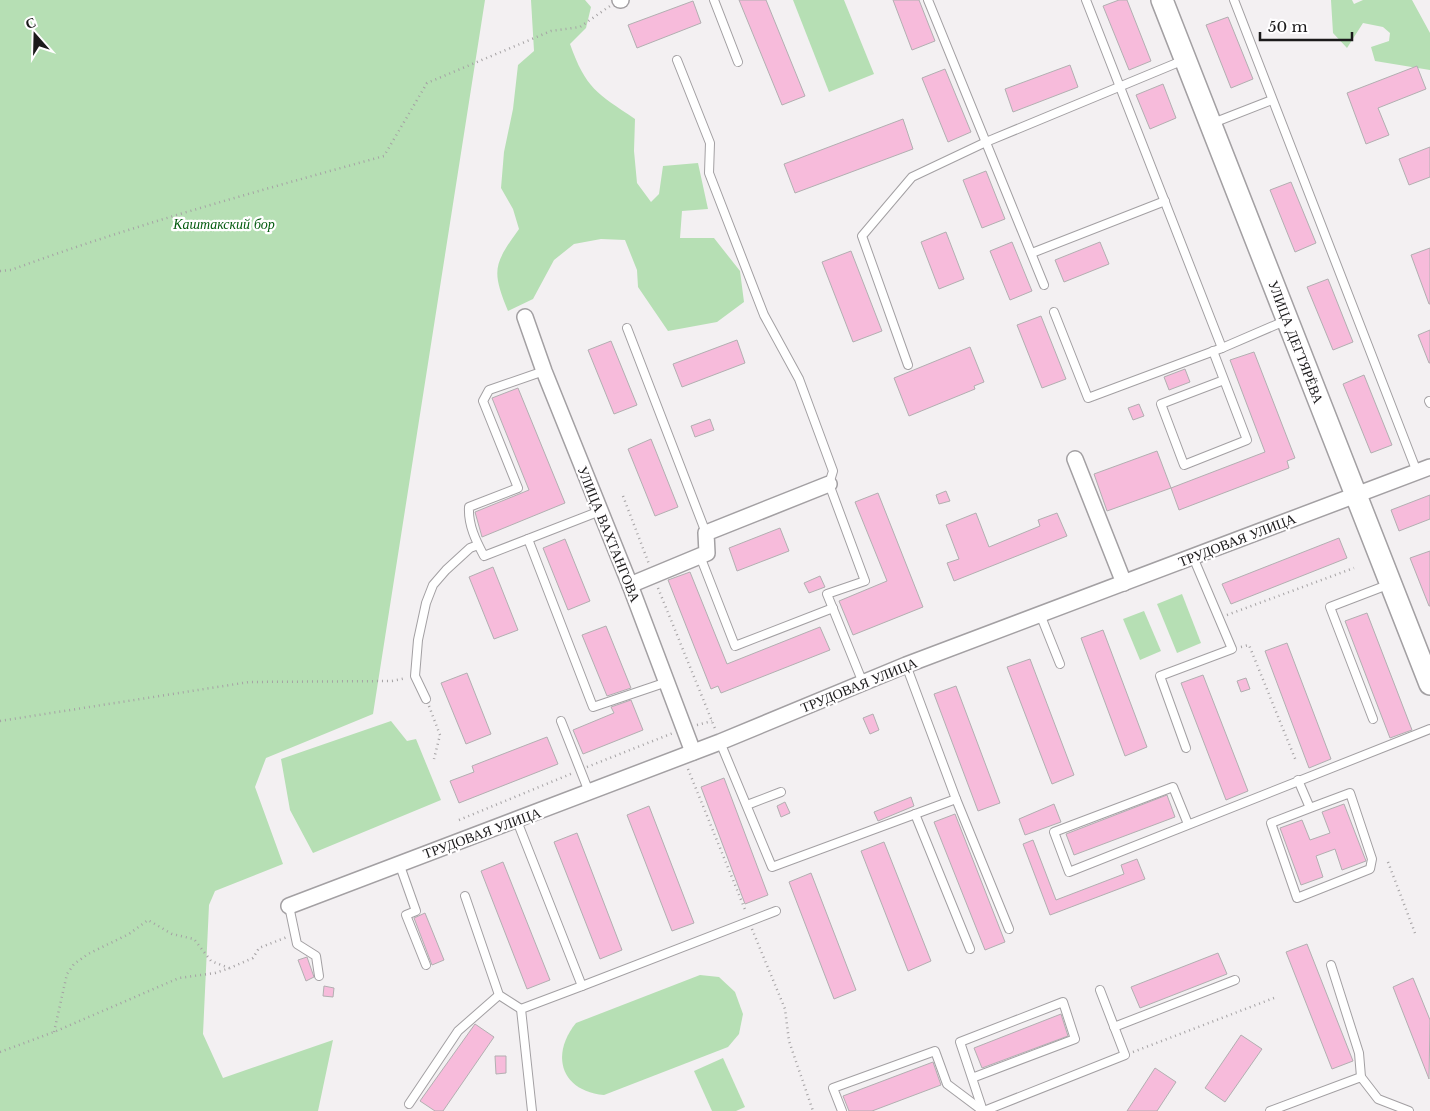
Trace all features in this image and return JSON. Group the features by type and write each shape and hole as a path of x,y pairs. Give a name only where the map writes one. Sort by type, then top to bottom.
{"street":[{"name":"УЛИЦА ДЕГТЯРЁВА","path":"1162,0 1430,684"},
{"name":"УЛИЦА ВАХТАНГОВА","path":"525,317 544,371 630,585 693,752"},
{"path":"1075,459 1124,583"},
{"name":"ТРУДОВАЯ УЛИЦА","path":"289,906 398,863 517,821 720,742 906,665 1424,469"},
{"path":"630,585 707,553 706,533 829,484"}],"lane":[{"path":"714,0 738,62"},
{"path":"928,0 1044,284"},
{"path":"1086,0 1222,348"},
{"path":"1234,0 1272,100 1424,469"},
{"path":"677,60 710,144 709,173 764,315 800,379 833,471 829,484 866,581 827,594 863,683"},
{"path":"908,365 862,236 912,177 986,142 1186,60"},
{"path":"1211,124 1272,100"},
{"path":"1032,253 1165,201"},
{"path":"1054,312 1088,398 1222,348 1288,320"},
{"path":"627,328 706,533"},
{"path":"1213,351 1248,440 1184,465 1161,404 1224,380"},
{"path":"544,371 489,390 483,401 518,488 469,507 468,519 478,545 484,556 600,510"},
{"path":"528,539 593,707 666,682"},
{"path":"426,699 415,676 418,640 426,603 433,585 470,548 478,545"},
{"path":"700,556 735,646 833,608"},
{"path":"1186,748 1160,676 1232,649 1192,557"},
{"path":"1373,718 1330,607 1391,584"},
{"path":"1040,614 1060,664"},
{"path":"906,665 956,799 1009,928"},
{"path":"561,721 589,792"},
{"path":"1188,824 1173,787 1054,832 1069,872 1430,729"},
{"path":"720,742 772,867 956,799"},
{"path":"1298,780 1310,808"},
{"path":"747,805 781,792"},
{"path":"1350,793 1372,859 1370,869 1297,898 1271,824 1310,808 1350,793"},
{"path":"915,814 970,949"},
{"path":"517,821 582,986"},
{"path":"398,863 416,911 406,915 426,965"},
{"path":"465,896 500,994 521,1009 532,1111"},
{"path":"289,906 297,944 316,956 319,976"},
{"path":"521,1009 776,911"},
{"path":"1331,965 1359,1053 1361,1077 1378,1099 1410,1111"},
{"path":"1114,1027 1234,980"},
{"path":"984,1111 1125,1055 1100,990"},
{"path":"409,1104 458,1031 500,994"},
{"path":"972,1078 1075,1039 1063,1002 960,1042 972,1078 984,1111"},
{"path":"842,1111 833,1088 935,1051 947,1084 984,1111"},
{"path":"1270,1111 1361,1077"}],"path":[{"path":"0,271 11,270 94,240 202,207 384,156 428,83 551,31 580,27 600,11 620,0"},
{"path":"623,496 720,742"},
{"path":"1218,619 1354,568"},
{"path":"1232,649 1249,645 1296,761"},
{"path":"0,721 249,682 392,681 415,676"},
{"path":"426,699 440,735 434,759"},
{"path":"1388,862 1415,933"},
{"path":"54,1032 67,974 74,964 88,954 129,934 142,922 154,922 172,934 194,939 211,961 230,968"},
{"path":"0,1052 54,1032 179,978 215,973 230,968 253,958 259,948 295,933"},
{"path":"1125,1055 1274,998"}],"green space":[{"name":"Каштакский бор","path":"0,0 485,0 373,714 266,758 255,787 283,864 215,891 209,905 203,1034 223,1078 333,1040 318,1111 0,1111"},
{"path":"531,0 585,0 591,7 586,28 570,44 582,71 594,89 635,119 634,151 637,183 651,202 659,194 663,166 698,163 708,209 682,211 680,238 714,238 740,271 744,302 717,322 668,331 638,287 637,270 625,240 601,239 574,244 554,260 533,299 508,311 499,286 498,268 504,251 519,229 513,209 501,188 504,152 513,109 518,65 534,51"},
{"path":"793,0 844,0 874,74 829,92"},
{"path":"1331,0 1352,0 1354,4 1363,0 1412,0 1430,33 1430,70 1375,61 1371,47 1389,41 1390,33 1383,27 1363,23 1347,48 1333,33"},
{"path":"1182,594 1201,643 1177,653 1157,604"},
{"path":"1144,611 1161,651 1140,660 1123,619"},
{"path":"391,721 407,741 416,739 441,800 313,853 290,810 281,759"},
{"path":"700,975 719,977 735,992 743,1014 739,1034 728,1047 604,1095 589,1092 578,1087 569,1079 564,1070 562,1059 563,1047 576,1023"},
{"path":"723,1058 745,1107 736,1111 712,1111 694,1071"}],"building":[{"path":"739,0 766,0 805,96 782,105"},
{"path":"893,0 919,0 935,41 912,50"},
{"path":"1119,0 1127,0 1151,61 1129,70 1103,6"},
{"path":"693,1 701,23 637,48 628,25"},
{"path":"1228,17 1253,79 1231,88 1206,25"},
{"path":"1070,65 1078,87 1013,112 1005,89"},
{"path":"1417,66 1426,89 1378,108 1389,135 1366,144 1347,93"},
{"path":"945,69 971,132 948,142 922,78"},
{"path":"1163,84 1176,118 1150,129 1136,95"},
{"path":"903,119 913,149 795,193 784,164"},
{"path":"1430,147 1430,177 1409,185 1399,159"},
{"path":"986,171 1005,219 982,228 963,180"},
{"path":"1291,182 1316,243 1295,252 1270,190"},
{"path":"946,232 964,279 939,289 921,242"},
{"path":"1012,242 1032,291 1010,300 990,251"},
{"path":"1100,242 1109,264 1064,282 1055,260"},
{"path":"1430,248 1430,304 1429,304 1411,255"},
{"path":"851,251 882,331 853,342 822,262"},
{"path":"1328,279 1353,342 1333,350 1307,287"},
{"path":"1041,316 1066,379 1042,388 1017,325"},
{"path":"1430,330 1430,363 1429,363 1418,335"},
{"path":"737,340 745,363 682,387 673,364"},
{"path":"611,341 637,405 614,414 588,350"},
{"path":"970,347 984,382 974,386 975,389 909,416 894,378"},
{"path":"1254,352 1295,458 1287,461 1289,468 1179,510 1171,488 1265,452 1230,360"},
{"path":"1185,369 1190,382 1169,390 1164,377"},
{"path":"1364,375 1392,445 1371,453 1343,384"},
{"path":"518,388 565,503 482,537 475,512 529,490 492,398"},
{"path":"1139,404 1144,416 1133,420 1128,408"},
{"path":"710,419 714,430 695,437 691,426"},
{"path":"651,439 678,507 655,516 628,449"},
{"path":"1157,451 1171,488 1107,511 1094,474"},
{"path":"946,491 950,501 939,504 936,495"},
{"path":"878,493 923,607 853,635 839,601 887,581 855,502"},
{"path":"1430,495 1430,519 1399,531 1391,510"},
{"path":"976,513 989,547 1040,526 1038,520 1057,513 1067,536 954,581 947,563 959,559 946,525"},
{"path":"780,528 789,551 737,571 729,548"},
{"path":"1339,538 1347,558 1231,604 1222,584"},
{"path":"565,539 590,601 568,610 543,548"},
{"path":"1430,551 1430,606 1429,606 1410,558"},
{"path":"493,567 518,630 494,639 469,577"},
{"path":"690,572 727,664 820,627 830,650 721,693 718,686 711,689 668,580"},
{"path":"820,576 825,587 809,593 804,583"},
{"path":"1367,613 1412,730 1390,738 1345,621"},
{"path":"606,626 631,688 607,696 582,635"},
{"path":"1103,630 1147,747 1125,756 1081,638"},
{"path":"1287,643 1331,759 1309,768 1265,651"},
{"path":"1030,659 1074,775 1052,784 1007,667"},
{"path":"467,673 491,734 466,744 441,683"},
{"path":"1203,675 1248,791 1226,800 1181,683"},
{"path":"1246,678 1250,689 1241,692 1237,681"},
{"path":"956,686 1000,803 978,811 934,694"},
{"path":"631,700 643,730 583,754 573,730 614,713 611,707"},
{"path":"873,714 879,730 870,734 863,718"},
{"path":"547,737 558,764 459,803 450,781 474,772 472,766"},
{"path":"724,778 768,895 745,904 701,787"},
{"path":"1167,795 1175,817 1074,855 1066,834"},
{"path":"911,797 914,806 878,821 874,812"},
{"path":"785,802 790,813 781,817 777,806"},
{"path":"1054,804 1061,822 1025,835 1019,819"},
{"path":"1344,804 1366,861 1342,870 1335,849 1316,856 1323,877 1301,885 1280,828 1302,820 1310,840 1330,833 1322,812"},
{"path":"649,806 694,923 672,931 627,815"},
{"path":"955,814 1005,942 985,950 934,822"},
{"path":"577,833 622,950 600,959 554,842"},
{"path":"1033,840 1056,900 1124,874 1121,865 1137,859 1145,879 1050,915 1023,844"},
{"path":"884,842 931,961 908,971 861,851"},
{"path":"503,862 550,980 527,989 481,871"},
{"path":"811,873 856,990 834,999 789,882"},
{"path":"425,913 444,960 432,965 414,918"},
{"path":"1307,944 1353,1061 1332,1069 1286,952"},
{"path":"1218,953 1227,974 1140,1008 1131,987"},
{"path":"307,957 314,977 306,981 298,960"},
{"path":"1413,978 1430,1020 1429,1079 1393,987"},
{"path":"324,986 334,988 333,997 323,996"},
{"path":"1061,1014 1068,1036 982,1068 974,1048"},
{"path":"475,1024 494,1037 443,1111 435,1111 420,1101"},
{"path":"1241,1035 1262,1049 1225,1102 1205,1088"},
{"path":"495,1056 506,1056 506,1073 496,1074"},
{"path":"933,1062 941,1085 872,1111 849,1111 843,1096"},
{"path":"1155,1068 1176,1082 1157,1111 1127,1111"}]}
